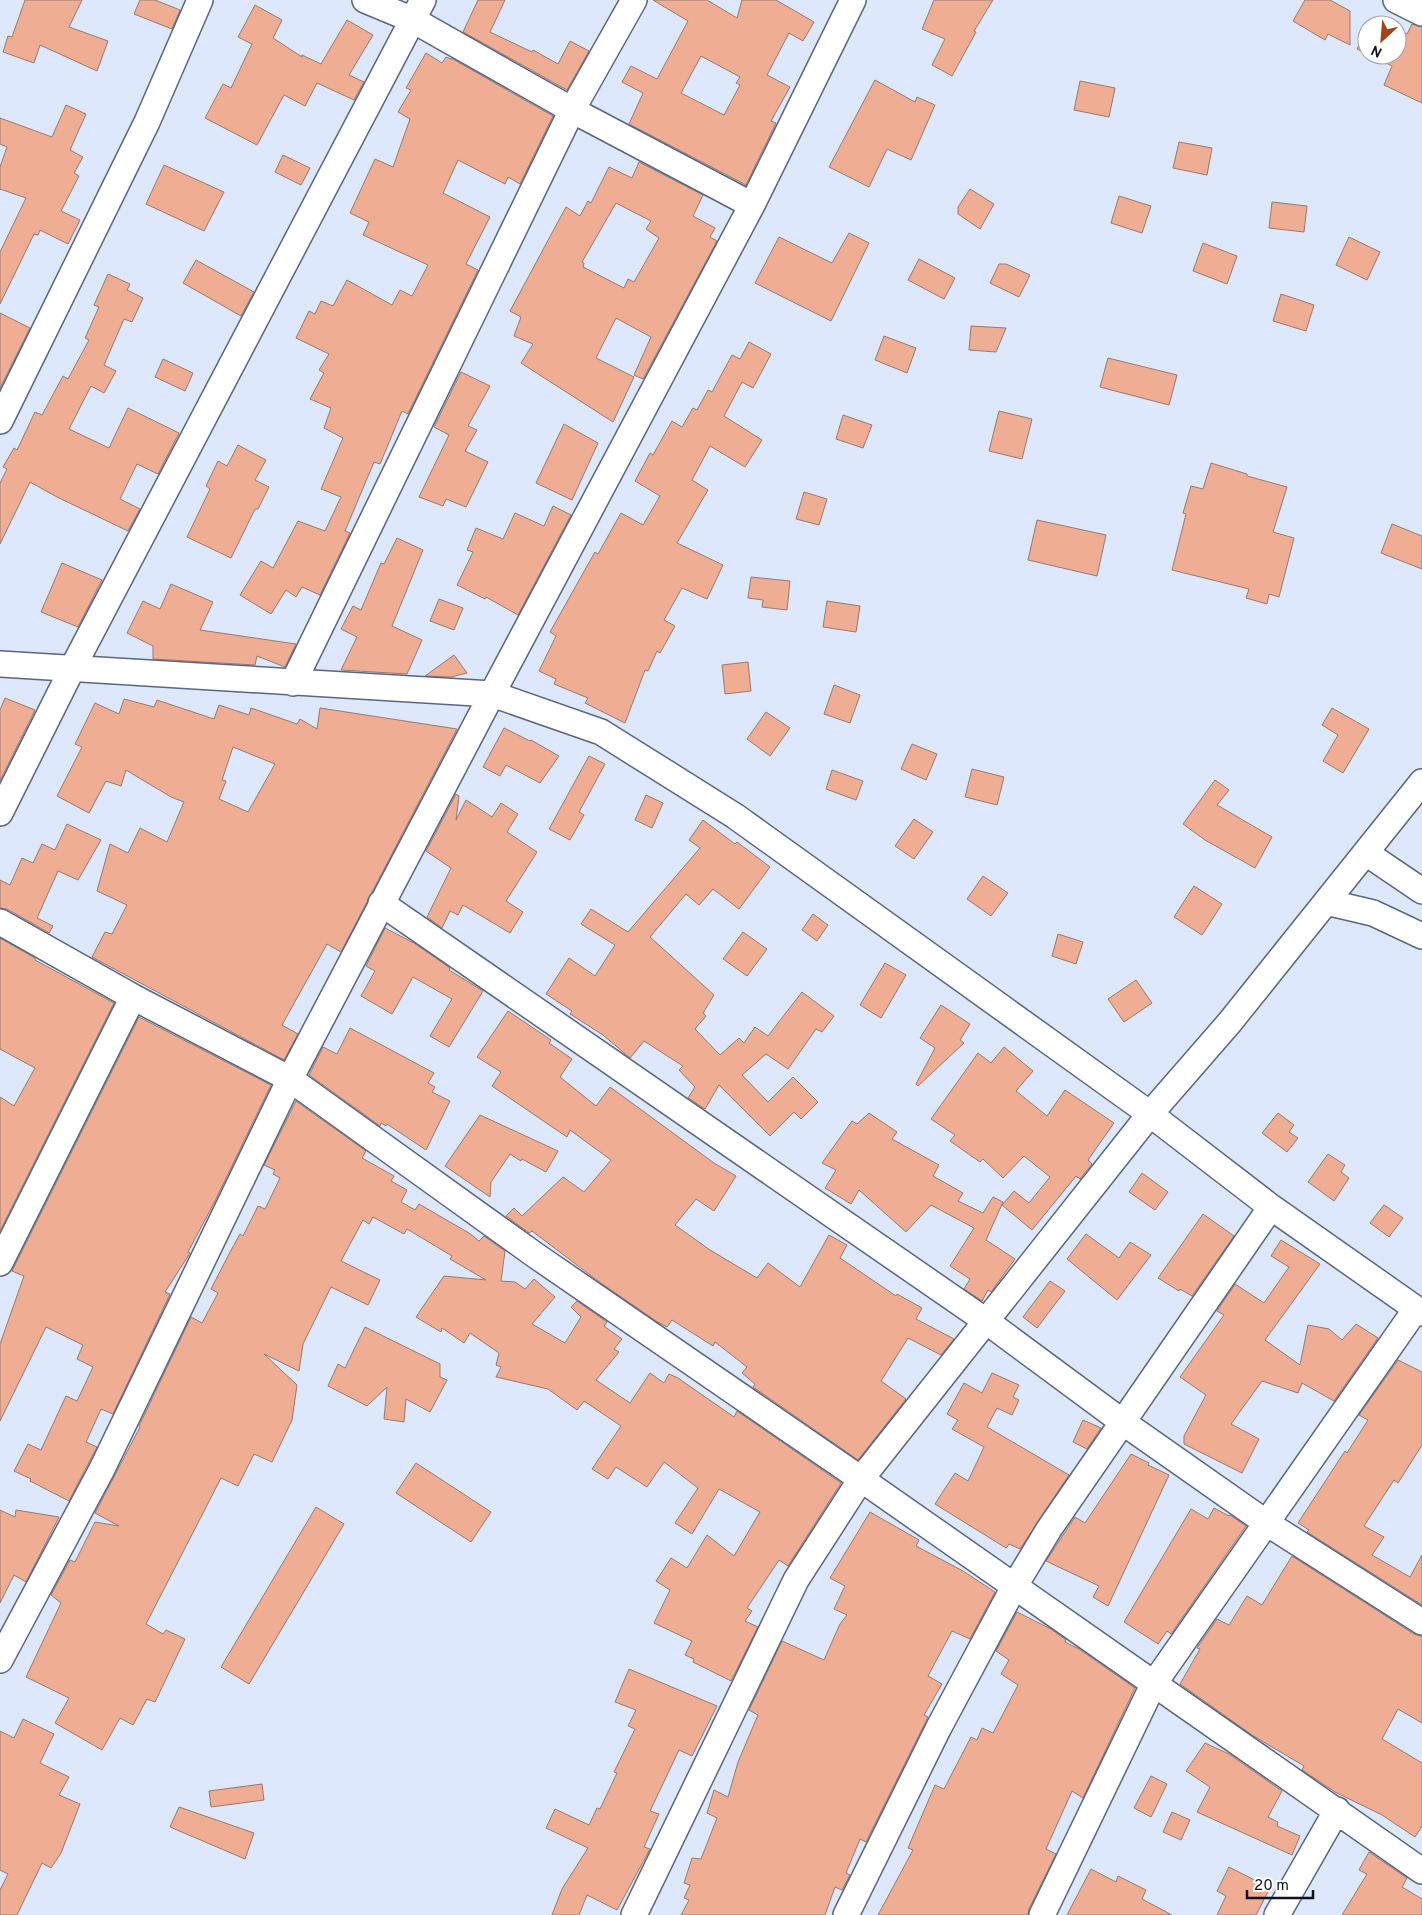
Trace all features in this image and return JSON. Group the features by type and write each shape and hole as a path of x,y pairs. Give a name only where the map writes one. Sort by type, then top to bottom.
{"street":[{"path":"0,421 147,122 200,0"},
{"path":"365,0 418,10 572,110 752,205"},
{"path":"293,683 572,110 634,0"},
{"path":"0,1660 102,1469 290,1079 381,903 752,205 853,0"},
{"path":"1396,0 1422,13"},
{"path":"0,813 72,669 418,10"},
{"path":"0,664 492,694 601,732 735,816 1150,1114 1270,1207 1419,1311 1153,1684 1042,1915"},
{"path":"634,1915 796,1580 861,1479 1150,1114 1230,1022 1422,782"},
{"path":"1366,853 1422,891"},
{"path":"1326,902 1372,913 1422,936"},
{"path":"381,903 986,1320 1124,1423 1268,1524 1422,1622"},
{"path":"0,922 133,997 290,1079 535,1255 861,1479 1153,1684 1337,1810 1418,1860"},
{"path":"0,1263 133,997"},
{"path":"846,1915 938,1728 1014,1587 1049,1529 1124,1423 1270,1207"},
{"path":"1277,1915 1337,1810"}],"building":[{"path":"25,0 82,0 69,27 108,41 97,71 40,45 34,63 3,52 8,36 12,37"},
{"path":"140,0 155,0 180,10 172,29 134,14"},
{"path":"478,0 505,0 490,32 532,52 533,50 558,64 570,41 589,51 567,90 463,32"},
{"path":"653,0 707,0 737,18 742,0 776,0 814,22 803,41 789,33 767,75 790,87 771,121 776,123 746,185 629,124 643,93 622,82 631,66 657,79 688,21","holes":["701,56 740,77 736,83 740,85 724,115 681,93"]},
{"path":"934,0 993,0 974,31 976,32 952,76 932,65 945,39 922,29"},
{"path":"1305,0 1330,0 1350,11 1350,45 1328,34 1325,40 1293,21"},
{"path":"255,5 282,20 273,38 302,57 302,55 321,64 347,20 373,35 349,75 364,82 354,100 317,83 305,106 284,95 257,145 205,118 223,84 231,88 252,44 238,37"},
{"path":"1412,24 1422,27 1422,103 1384,85 1392,66 1390,65 1407,65 1407,34"},
{"path":"426,53 442,63 446,57 451,58 553,116 520,184 508,177 505,184 458,160 443,193 490,217 466,264 478,270 408,414 402,411 380,464 374,462 345,531 350,533 320,595 302,587 296,597 286,590 271,614 240,595 261,561 273,568 298,521 325,531 341,497 321,489 343,438 324,428 331,408 310,399 324,373 319,370 329,354 296,338 309,311 315,314 321,301 333,306 347,280 392,305 400,290 412,296 428,265 363,235 369,222 350,213 375,159 393,167 410,119 398,112 411,90 406,88"},
{"path":"875,80 915,102 917,97 935,105 911,160 887,149 869,187 829,167"},
{"path":"1080,81 1115,88 1109,117 1074,110"},
{"path":"66,105 86,114 70,150 83,157 74,173 79,176 61,211 80,220 68,244 40,230 38,235 34,234 0,304 0,252 26,198 0,189 0,167 7,147 0,144 0,118 52,137"},
{"path":"1179,142 1212,148 1207,175 1173,168"},
{"path":"283,155 310,168 301,185 275,172"},
{"path":"639,162 703,195 693,216 715,228 710,237 717,241 643,379 634,375 651,337 616,318 596,358 634,377 613,422 521,363 533,344 514,336 521,317 510,311 566,207 580,216 588,201 591,203 609,167 632,178","holes":["616,203 651,221 646,229 659,238 634,282 628,279 624,288 583,267 584,263 582,262"]},
{"path":"164,165 224,192 204,231 146,204"},
{"path":"970,189 994,204 980,229 958,214 958,207"},
{"path":"1119,196 1151,206 1142,233 1111,223"},
{"path":"1272,202 1307,206 1304,232 1269,228"},
{"path":"849,233 869,243 831,321 755,283 779,237 832,263"},
{"path":"1349,237 1380,252 1367,280 1336,265"},
{"path":"1203,243 1237,256 1227,284 1193,271"},
{"path":"919,259 955,278 944,299 908,280"},
{"path":"196,260 254,292 241,316 183,283"},
{"path":"999,264 1006,264 1030,275 1019,297 990,283"},
{"path":"108,274 130,284 127,290 143,298 132,322 124,319 104,365 116,371 104,393 91,386 69,429 109,448 128,408 179,433 158,474 137,464 120,499 140,509 128,531 30,482 0,544 0,483 7,469 3,467 14,448 17,450 35,412 42,415 63,376 68,379 89,340 85,338 99,307 94,305"},
{"path":"1281,294 1314,305 1306,331 1273,321"},
{"path":"0,313 30,328 0,388"},
{"path":"971,326 1006,328 996,352 969,350"},
{"path":"884,336 916,348 907,373 875,360"},
{"path":"749,342 771,354 753,388 742,382 724,416 762,440 745,467 710,446 692,480 708,490 677,543 723,565 707,599 682,588 664,620 675,626 660,653 657,651 648,671 645,670 625,723 585,703 588,698 554,684 556,679 539,671 556,636 550,632 595,552 598,554 621,513 643,525 660,496 635,481 650,453 653,455 672,421 682,427 693,408 697,410 708,390 712,392 732,355 740,359"},
{"path":"1108,358 1177,375 1169,405 1100,387"},
{"path":"163,359 193,373 185,391 155,377"},
{"path":"461,372 490,386 468,426 477,430 465,451 488,462 466,507 446,499 443,506 419,497 449,435 434,427"},
{"path":"999,411 1032,419 1022,459 989,451"},
{"path":"843,415 872,425 863,448 836,439"},
{"path":"564,424 598,443 572,500 536,483"},
{"path":"238,445 266,460 255,480 269,487 258,509 255,509 231,558 187,537 210,489 206,486 218,461 227,466"},
{"path":"1211,463 1247,474 1247,476 1287,487 1273,532 1294,538 1279,597 1269,594 1267,604 1246,598 1249,589 1172,570 1186,514 1183,513 1191,486 1203,489"},
{"path":"804,492 827,499 819,525 796,519"},
{"path":"553,506 571,515 518,615 486,597 485,599 457,585 473,552 467,550 476,528 503,539 515,513 544,526"},
{"path":"1037,520 1106,535 1097,576 1028,560"},
{"path":"1392,524 1422,536 1422,569 1381,553"},
{"path":"397,538 423,550 392,626 422,640 407,674 341,670 357,637 341,629 353,606 361,610 381,563 384,564"},
{"path":"62,563 102,580 78,627 41,612"},
{"path":"751,577 790,581 787,610 762,607 763,600 748,598"},
{"path":"171,584 213,602 200,630 296,644 285,667 257,656 255,665 153,659 153,646 127,633 143,601 160,609"},
{"path":"439,599 463,608 454,630 430,621"},
{"path":"827,601 860,606 856,632 823,627"},
{"path":"454,655 467,673 451,677 425,676"},
{"path":"748,662 751,691 725,694 722,665"},
{"path":"834,685 860,695 850,723 824,714"},
{"path":"5,698 35,710 0,781 0,710"},
{"path":"124,699 154,707 157,700 214,719 219,705 249,715 251,708 297,724 300,719 317,729 320,708 457,729 341,952 327,944 282,1025 298,1034 284,1060 92,957 105,932 112,934 127,905 97,891 110,844 128,853 140,828 167,842 184,802 171,797 126,770 121,786 106,781 89,813 57,796 82,747 75,744 95,703 119,714","holes":["233,747 275,764 248,812 219,799 226,781 222,780"]},
{"path":"1332,708 1369,729 1343,773 1323,761 1338,735 1322,725"},
{"path":"766,712 790,728 770,756 747,739"},
{"path":"504,728 531,740 559,756 540,783 506,765 500,776 483,767"},
{"path":"912,744 937,754 926,780 901,769"},
{"path":"589,756 605,764 579,812 584,815 570,840 549,829"},
{"path":"972,769 1004,777 997,805 965,797"},
{"path":"832,770 863,781 856,800 826,789"},
{"path":"1215,780 1229,790 1217,805 1272,837 1255,868 1205,840 1183,824"},
{"path":"456,794 459,796 456,820 466,800 492,817 501,803 518,814 507,832 537,852 506,901 523,912 510,933 463,905 458,915 450,911 442,928 427,917 451,868 426,851"},
{"path":"646,795 663,803 652,828 635,820"},
{"path":"914,819 933,832 914,859 895,846"},
{"path":"703,820 735,844 737,842 770,867 739,909 713,889 699,905 686,894 650,937 714,995 703,1013 706,1016 695,1029 720,1055 739,1038 744,1043 755,1027 768,1036 802,992 834,1016 822,1032 816,1029 788,1069 766,1054 742,1075 768,1102 793,1077 818,1102 801,1119 794,1112 770,1136 719,1085 705,1109 688,1098 695,1087 679,1070 683,1066 644,1041 630,1058 603,1035 570,1014 572,1011 546,994 569,958 595,976 615,945 581,924 591,909 628,932 700,848 689,840"},
{"path":"67,824 101,840 78,880 58,871 37,918 53,926 49,933 7,909 0,908 0,880 10,885 22,858 33,863 42,844 55,850"},
{"path":"983,876 1008,893 991,916 967,899"},
{"path":"1194,886 1222,904 1202,935 1174,917"},
{"path":"813,914 828,925 817,941 802,930"},
{"path":"385,928 414,943 450,968 449,970 483,991 449,1047 430,1036 452,999 413,977 392,1014 361,996 375,971 366,966"},
{"path":"743,932 767,949 747,976 723,959"},
{"path":"1058,934 1083,942 1076,964 1052,956"},
{"path":"0,938 35,958 35,960 114,1003 0,1231 0,1097 14,1106 35,1068 0,1049"},
{"path":"885,963 906,975 881,1018 860,1005"},
{"path":"1136,980 1152,1003 1124,1022 1108,999"},
{"path":"941,1005 970,1024 960,1040 964,1043 918,1086 916,1084 935,1048 920,1038"},
{"path":"508,1011 551,1040 549,1043 572,1059 560,1077 596,1106 610,1087 714,1163 736,1176 714,1211 696,1199 675,1225 710,1250 757,1278 768,1263 800,1287 829,1235 847,1245 840,1258 896,1296 897,1294 922,1308 916,1319 954,1339 941,1355 908,1338 881,1381 906,1399 858,1460 753,1387 755,1384 742,1373 747,1367 715,1342 713,1346 672,1320 667,1327 656,1321 598,1281 532,1231 529,1233 506,1216 514,1208 522,1216 563,1177 584,1192 611,1160 570,1130 567,1137 492,1086 501,1072 477,1057"},
{"path":"139,1017 271,1085 188,1252 190,1253 165,1292 170,1294 113,1414 101,1409 86,1442 97,1447 69,1501 14,1471 28,1444 41,1450 66,1396 77,1401 93,1367 77,1359 83,1345 46,1327 0,1421 0,1344 24,1276 12,1271"},
{"path":"350,1028 434,1073 428,1083 435,1087 432,1092 450,1101 426,1150 387,1124 386,1126 381,1123 380,1126 309,1075 323,1047 337,1054"},
{"path":"1004,1047 1033,1071 1016,1091 1047,1116 1065,1090 1114,1123 1088,1160 1092,1164 1080,1179 1076,1176 1032,1230 1002,1205 1014,1191 1029,1203 1050,1177 1024,1156 1003,1178 983,1159 980,1162 950,1141 955,1135 931,1119 978,1053 991,1063"},
{"path":"296,1101 366,1151 362,1158 394,1176 391,1181 407,1190 401,1202 415,1210 419,1204 469,1233 479,1241 484,1236 505,1251 501,1281 515,1282 525,1289 534,1279 555,1297 532,1324 565,1343 581,1317 571,1307 577,1301 607,1322 604,1326 622,1339 614,1349 619,1352 596,1380 630,1403 650,1373 664,1383 669,1374 678,1378 734,1417 737,1411 841,1483 788,1566 779,1560 747,1608 752,1611 745,1621 758,1627 731,1681 693,1662 694,1659 685,1655 692,1641 654,1623 670,1590 656,1581 671,1558 687,1568 707,1535 734,1556 760,1512 719,1489 692,1534 675,1523 698,1488 664,1462 647,1487 616,1467 608,1479 592,1469 621,1426 584,1401 577,1410 548,1389 496,1377 501,1367 496,1365 499,1353 470,1333 464,1343 442,1328 441,1332 416,1317 444,1276 486,1280 450,1259 452,1256 407,1229 404,1234 373,1217 369,1224 363,1220 341,1261 380,1280 368,1305 331,1287 303,1344 299,1371 264,1354 297,1385 292,1420 272,1462 254,1454 238,1486 221,1478 146,1624 163,1634 166,1630 185,1639 155,1702 147,1699 133,1725 120,1718 102,1750 55,1723 69,1698 26,1677 61,1603 51,1595 70,1560 75,1562 95,1522 119,1526 95,1513 140,1427 191,1317 202,1323 218,1293 211,1289 240,1234 243,1236 258,1206 265,1209 280,1178 273,1174 275,1170 264,1165"},
{"path":"869,1113 897,1132 892,1139 939,1165 933,1176 963,1193 958,1201 983,1213 993,1197 1003,1202 986,1240 1015,1259 991,1292 988,1290 982,1301 964,1289 970,1279 950,1266 974,1228 931,1205 906,1232 859,1190 851,1204 825,1188 836,1170 822,1163 852,1121 857,1124"},
{"path":"1278,1113 1294,1125 1289,1132 1298,1138 1287,1152 1262,1133"},
{"path":"480,1115 558,1151 546,1172 510,1154 491,1182 490,1197 445,1166"},
{"path":"1328,1154 1345,1165 1341,1172 1349,1178 1334,1201 1308,1182"},
{"path":"1142,1173 1168,1192 1155,1210 1129,1192"},
{"path":"1384,1205 1403,1218 1389,1237 1370,1223"},
{"path":"1203,1214 1234,1236 1192,1296 1180,1289 1179,1291 1158,1278"},
{"path":"1086,1234 1119,1258 1130,1242 1151,1255 1117,1300 1067,1259"},
{"path":"1281,1240 1320,1264 1265,1340 1300,1365 1308,1325 1329,1329 1342,1340 1356,1324 1378,1338 1334,1401 1302,1383 1298,1393 1262,1381 1231,1424 1259,1439 1242,1473 1184,1444 1184,1436 1206,1395 1180,1377 1224,1315 1217,1311 1235,1284 1264,1303 1289,1267 1271,1256"},
{"path":"1050,1281 1065,1291 1037,1328 1023,1317"},
{"path":"365,1327 440,1364 440,1377 447,1380 430,1412 406,1399 404,1422 384,1419 387,1387 367,1406 328,1386 338,1364 345,1368"},
{"path":"1398,1360 1422,1372 1422,1445 1398,1483 1394,1480 1364,1526 1384,1537 1372,1555 1410,1577 1422,1555 1422,1605 1307,1532 1309,1530 1298,1523 1345,1451 1347,1453 1368,1420 1359,1415"},
{"path":"992,1373 1019,1385 1013,1397 1019,1400 1012,1415 997,1408 987,1427 1069,1475 1020,1549 1009,1544 1006,1548 935,1504 955,1473 968,1481 984,1447 952,1429 958,1420 947,1414 964,1383 982,1393"},
{"path":"1083,1420 1101,1428 1087,1449 1073,1442"},
{"path":"1131,1454 1169,1475 1108,1606 1093,1597 1099,1586 1046,1561 1075,1517 1085,1523"},
{"path":"416,1463 491,1512 471,1542 396,1493"},
{"path":"316,1507 344,1524 249,1684 221,1667"},
{"path":"1214,1508 1230,1515 1246,1526 1171,1634 1167,1631 1158,1644 1124,1622 1191,1509 1208,1519"},
{"path":"0,1510 15,1517 16,1510 59,1517 26,1582 14,1575 0,1603"},
{"path":"870,1512 919,1540 916,1546 963,1571 995,1592 970,1639 952,1631 928,1676 942,1684 924,1715 928,1717 866,1842 860,1839 846,1873 850,1875 842,1890 835,1887 825,1915 681,1915 689,1900 684,1898 690,1885 684,1883 692,1858 701,1859 717,1818 707,1813 714,1790 728,1797 738,1762 758,1715 749,1710 782,1641 824,1660 840,1624 847,1615 834,1609 845,1586 830,1578"},
{"path":"1292,1556 1414,1634 1422,1636 1422,1723 1398,1709 1382,1739 1422,1763 1422,1826 1415,1837 1382,1815 1335,1792 1302,1770 1304,1766 1252,1735 1180,1684 1200,1649 1197,1648 1217,1619 1229,1625 1247,1596 1262,1605"},
{"path":"1017,1612 1051,1629 1066,1640 1065,1642 1079,1649 1135,1688 1083,1798 1072,1791 1046,1849 1056,1854 1029,1909 1028,1915 878,1915 913,1850 908,1848 935,1785 944,1789 971,1737 977,1740 982,1728 993,1733 1018,1685 1001,1674 1009,1660 996,1651"},
{"path":"629,1669 717,1706 692,1756 679,1750 650,1811 659,1814 644,1847 650,1849 617,1910 587,1895 579,1915 552,1915 562,1889 588,1848 546,1828 555,1809 589,1825 597,1808 600,1809 617,1773 614,1772 635,1729 628,1726 636,1710 615,1702"},
{"path":"23,1719 54,1734 40,1763 69,1777 59,1795 80,1804 61,1853 51,1868 42,1863 17,1915 0,1915 0,1890 8,1874 0,1870 0,1731 14,1738"},
{"path":"1205,1743 1229,1754 1282,1791 1268,1817 1278,1822 1277,1826 1300,1836 1292,1855 1197,1812 1210,1787 1186,1771"},
{"path":"1151,1776 1167,1784 1151,1817 1134,1808"},
{"path":"262,1784 264,1800 211,1807 209,1791"},
{"path":"179,1807 254,1833 245,1859 170,1827"},
{"path":"1172,1812 1190,1820 1181,1840 1163,1832"},
{"path":"1369,1852 1407,1878 1402,1887 1422,1899 1422,1915 1342,1915 1367,1874 1359,1870"},
{"path":"1229,1867 1270,1888 1256,1915 1217,1915 1226,1896 1217,1891"},
{"path":"1091,1869 1116,1882 1118,1876 1146,1890 1142,1899 1172,1915 1067,1915"}]}
